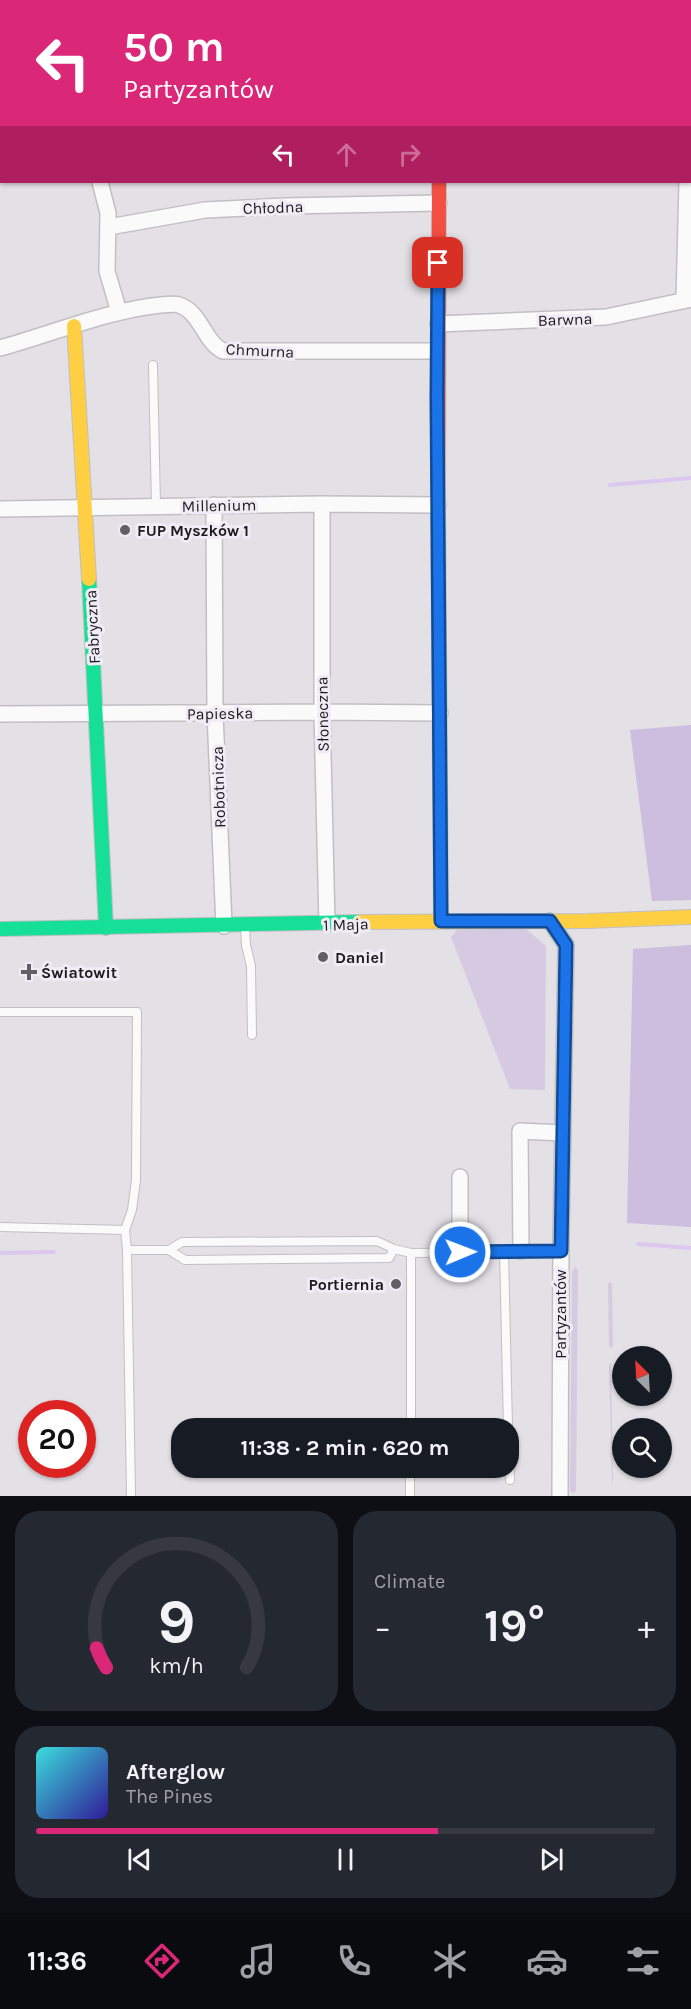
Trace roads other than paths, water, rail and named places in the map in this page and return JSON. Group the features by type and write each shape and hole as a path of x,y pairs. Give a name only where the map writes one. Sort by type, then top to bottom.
{"street":[{"path":"100,183 109,226 107,271 119,312"},
{"path":"439,183 437,351 441,921"},
{"path":"687,183 688,299"},
{"name":"Chłodna","path":"109,226 205,210 439,203"},
{"name":"Barwna","path":"438,324 606,317 688,299"},
{"name":"Chmurna","path":"0,348 119,312 141,307 178,304 192,313 216,346 229,352 437,351"},
{"name":"Fabryczna","path":"74,326 86,509 106,928"},
{"name":"Millenium","path":"0,509 322,504 438,505"},
{"name":"Słoneczna","path":"322,504 322,712 327,924"},
{"name":"Robotnicza","path":"214,505 215,713 224,926"},
{"name":"Papieska","path":"0,714 440,713"},
{"name":"1 Maja","path":"0,929 691,917"},
{"name":"Partyzantów","path":"550,921 566,945 560,1496"},
{"path":"521,1251 520,1131 563,1133"},
{"path":"460,1177 460,1252"}],"lane":[{"path":"153,365 156,506"},
{"path":"245,926 246,945 251,966 252,1035"},
{"path":"0,1012 137,1012 136,1180 132,1210 125,1230 131,1496"},
{"path":"0,1227 125,1230"},
{"path":"127,1250 169,1250 182,1242 377,1241 394,1249 411,1253 561,1251"},
{"path":"169,1250 185,1260 389,1258 394,1249"},
{"path":"504,1251 508,1418"},
{"path":"411,1253 411,1418"},
{"path":"410,1478 410,1496"}],"waterway":[{"path":"610,485 691,478"},
{"path":"638,1244 691,1248"},
{"path":"0,1253 54,1252"}],"place":[{"name":"FUP Myszków 1","path":"125,530"},
{"name":"Daniel","path":"323,957"},
{"name":"Światowit","path":"29,972"},
{"name":"Portiernia","path":"396,1284"}]}
